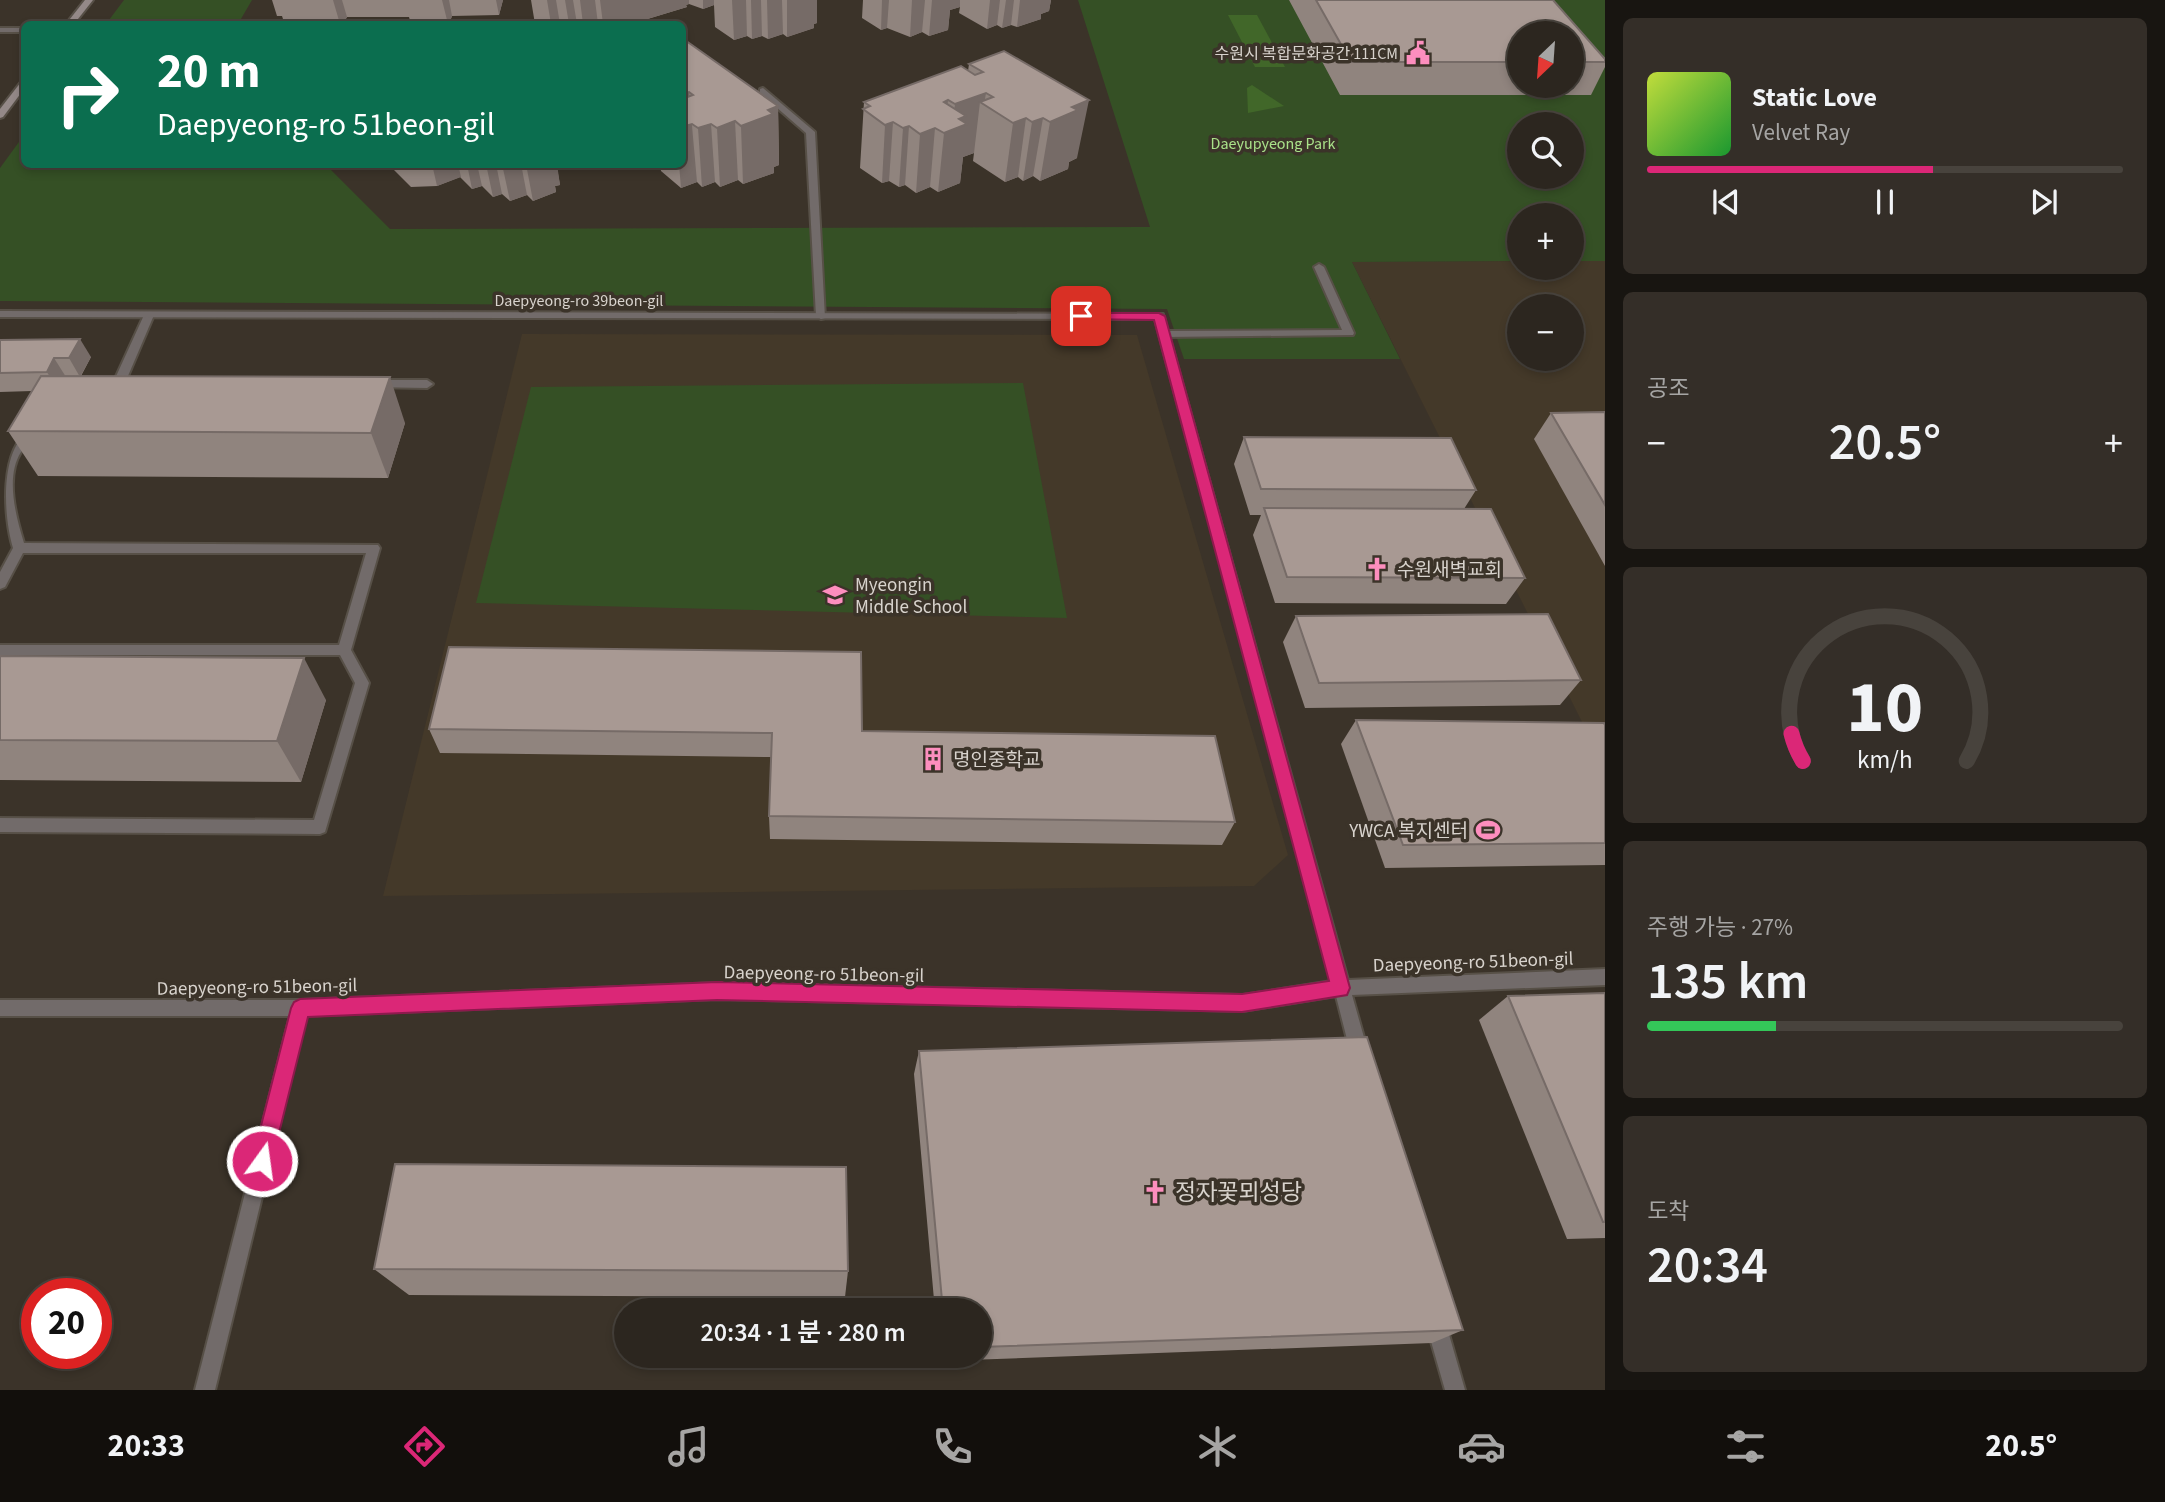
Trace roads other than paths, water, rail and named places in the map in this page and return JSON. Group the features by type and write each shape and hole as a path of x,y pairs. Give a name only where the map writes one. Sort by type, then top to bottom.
{"street":[{"path":"72,21 89,0"},
{"path":"0,30 21,30"},
{"path":"0,115 21,88"},
{"path":"763,91 810,132 821,316"},
{"path":"1319,267 1349,333 1164,334 1363,1069"},
{"name":"Daepyeong-ro 39beon-gil","path":"0,314 1159,316 1164,334"},
{"path":"132,383 113,385 149,315"},
{"path":"360,384 427,384"},
{"path":"0,584 19,548 11,521 6,488 7,453 37,426"},
{"path":"0,825 320,827 362,683 344,650 374,548 19,548"},
{"path":"0,650 344,650"},
{"name":"Daepyeong-ro 51beon-gil","path":"0,1008 300,1008 717,991 1242,1003 1340,988 1605,977"},
{"path":"205,1390 300,1008"},
{"path":"1432,1310 1455,1390"}],"place":[{"name":"수원시 복합문화공간 111CM","path":"1418,53"},
{"name":"수원새벽교회","path":"1377,569"},
{"name":"Myeongin Middle School","path":"835,595"},
{"name":"명인중학교","path":"933,759"},
{"name":"YWCA 복지센터","path":"1488,830"},
{"name":"정자꽃뫼성당","path":"1155,1192"}],"park label":[{"name":"Daeyupyeong Park","path":"1273,143"}]}
